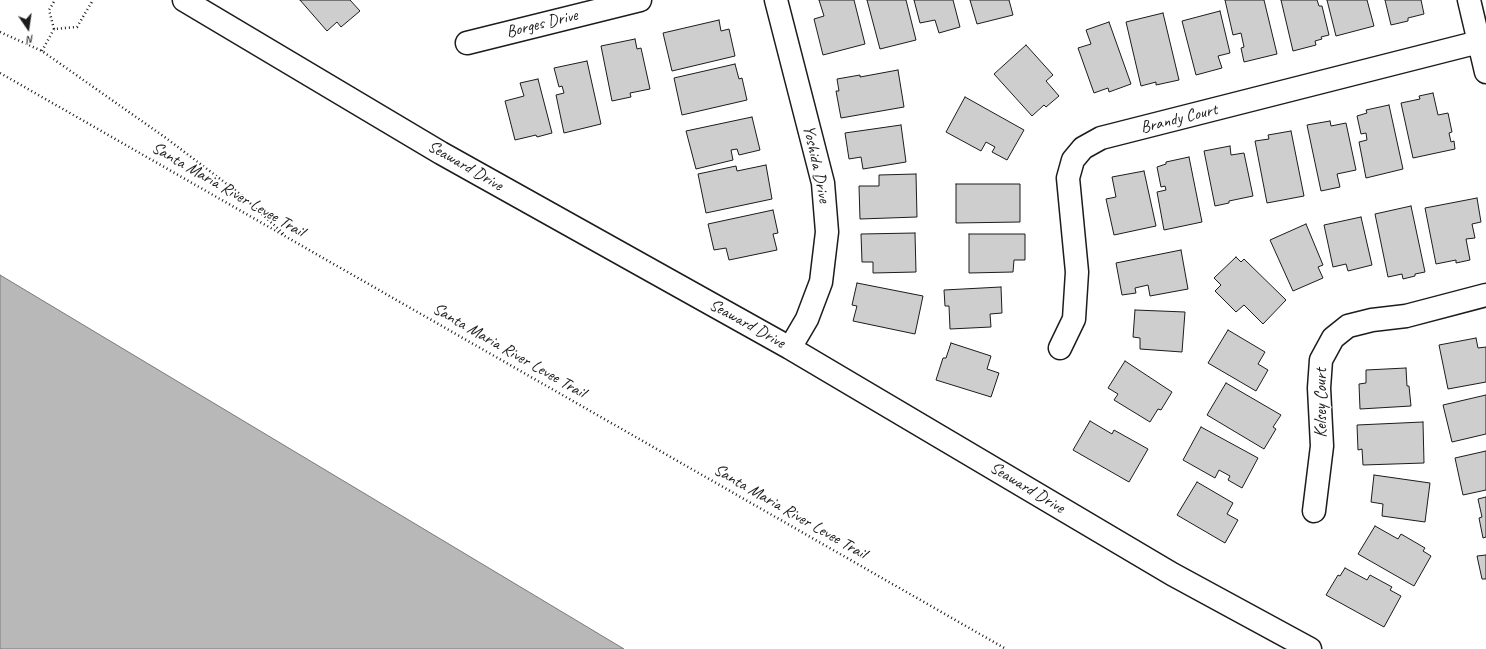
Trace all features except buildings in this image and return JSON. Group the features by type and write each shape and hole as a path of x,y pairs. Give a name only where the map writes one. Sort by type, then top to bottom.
{"street":[{"name":"Seaward Drive","path":"184,0 441,153 790,348 1172,574 1310,649"},
{"name":"Borges Drive","path":"467,43 640,0"},
{"name":"Yoshida Drive","path":"776,0 823,183 827,232 821,282 807,319 790,348"},
{"path":"1469,0 1486,72"},
{"name":"Brandy Court","path":"1060,348 1074,319 1077,272 1068,178 1072,160 1083,148 1101,138 1479,42"},
{"name":"Kelsey Court","path":"1314,511 1322,446 1319,388 1321,360 1333,338 1348,326 1372,320 1406,316 1486,295"}],"path":[{"path":"42,51 54,29 49,10 55,0"},
{"path":"54,29 77,27 93,0"},
{"path":"0,32 42,51 166,138 240,194 288,238"},
{"name":"Santa Maria River Levee Trail","path":"0,73 1006,649"}],"shaded area":[{"path":"0,275 624,649 0,649"}]}
